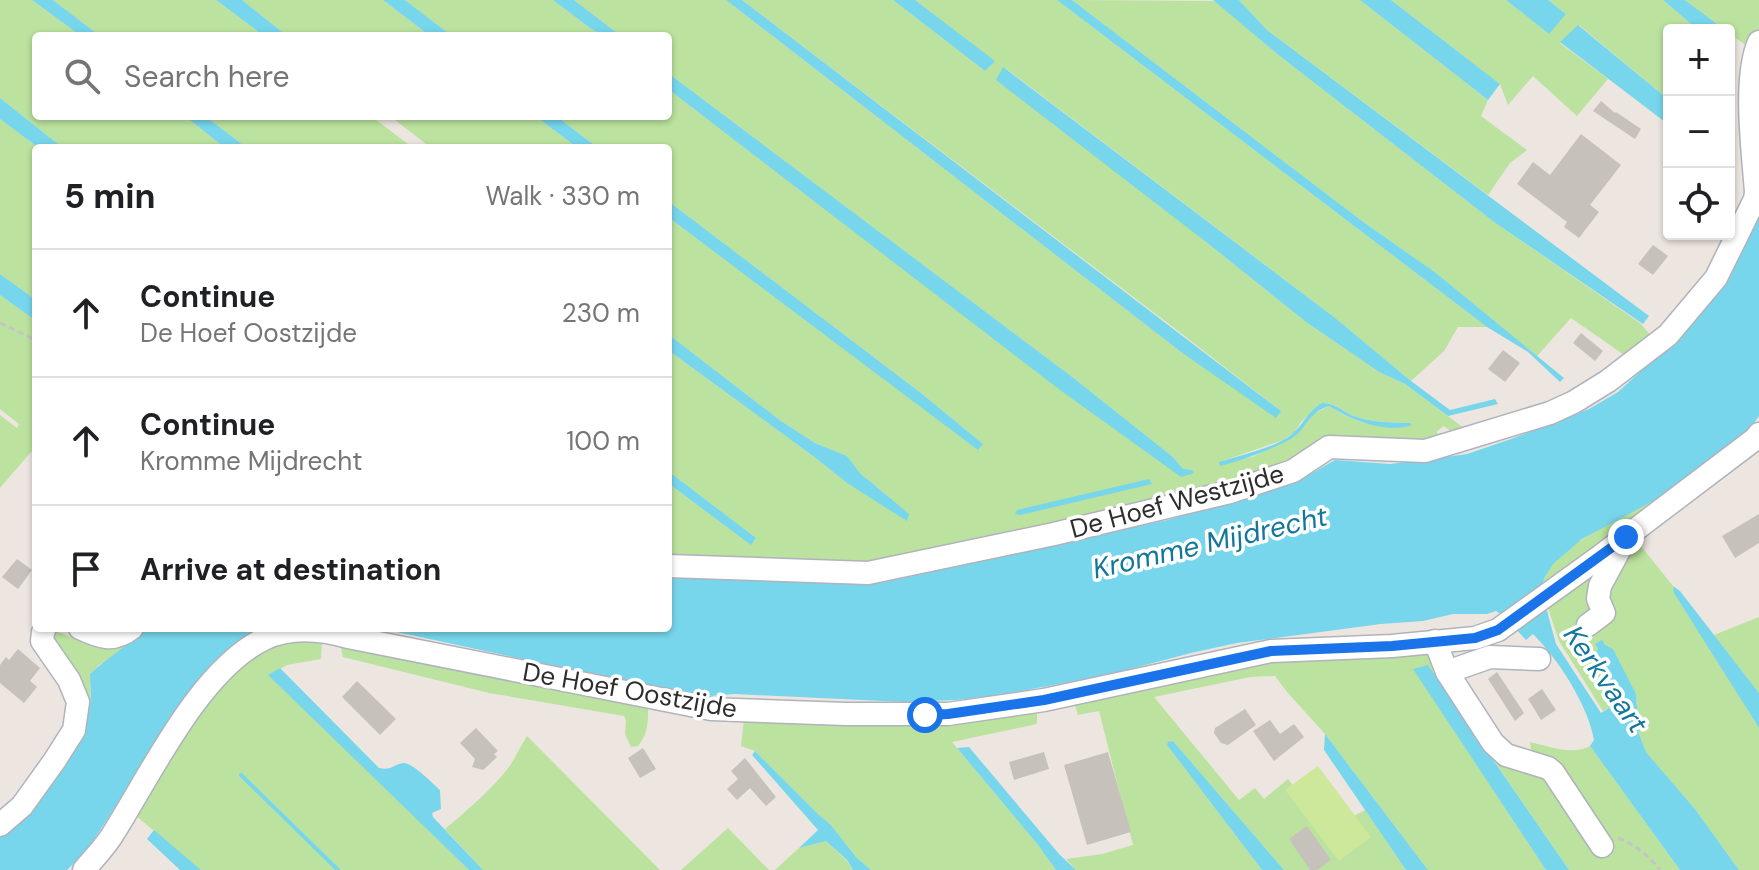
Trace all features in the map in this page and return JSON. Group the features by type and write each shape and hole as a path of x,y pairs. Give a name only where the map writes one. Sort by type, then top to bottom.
{"street":[{"name":"De Hoef Westzijde","path":"672,566 868,573 1054,534 1230,492 1293,471 1329,447 1425,451 1562,408 1608,381 1668,335 1716,278 1752,209 1756,192 1750,83 1757,47"},
{"path":"1597,837 1553,772 1506,755 1493,743 1447,672 1435,641 1475,638 1498,630 1626,537 1759,434"},
{"path":"1588,625 1604,613 1598,599 1600,586 1626,537"},
{"path":"0,825 22,806 74,730 78,702 69,680 42,641 43,632"},
{"path":"88,632 101,638 116,638 126,632"},
{"name":"De Hoef Oostzijde","path":"84,870 109,840 193,704 239,656 263,639 288,632"},
{"name":"De Hoef Oostzijde","path":"331,632 711,709 894,714 948,714 1044,700 1271,651 1435,641"},
{"path":"1447,672 1490,657 1539,659"}],"path":[{"path":"0,323 32,338"},
{"path":"1597,837 1628,842 1641,850 1660,870"}],"green space":[{"path":"0,0 32,0 76,32 32,32 32,120 190,120 220,144 58,144 0,98"},
{"path":"53,0 216,0 259,32 95,32"},
{"path":"242,0 383,0 425,32 282,32"},
{"path":"405,0 553,0 597,32 447,32"},
{"path":"574,0 726,0 1181,352 1281,411 742,0 893,0 985,71 994,61 915,0 1057,0 1487,327 1458,327 1444,351 1411,381 1334,317 1004,67 1206,242 1306,322 1379,372 1405,384 1472,434 1458,437 1444,426 1437,431 1439,441 1330,441 1284,469 904,564 672,563 672,486 751,544 756,538 672,474 672,353 847,483 890,498 860,473 847,456 815,443 781,421 672,337 672,220 978,449 983,444 921,393 672,204 672,144 593,144 561,120 672,120 672,92 889,258 1183,469 1173,457 1071,376 672,76 672,32 616,32","holes":["1322,403 1365,419 1410,423 1364,423 1329,406 1315,413 1293,438 1252,457 1220,462 1283,440 1294,433"]},
{"path":"1072,0 1215,1 1281,57 1494,222 1640,323 1652,337 1630,359 1571,318 1537,356 1436,273 1362,221"},
{"path":"1239,0 1360,0 1488,100 1481,116 1527,150 1510,163 1488,195 1267,30"},
{"path":"1391,0 1506,0 1548,33 1566,14 1548,0 1663,0 1691,24 1663,24 1663,95 1579,25 1560,43 1608,79 1577,116 1533,76 1508,105 1500,84"},
{"path":"1685,0 1759,0 1759,31 1751,49 1735,37 1735,24 1717,24"},
{"path":"0,119 34,144 32,297 0,274"},
{"path":"210,120 376,120 408,144 242,144"},
{"path":"395,120 540,120 573,144 426,144"},
{"path":"0,295 32,318 32,451 0,488 0,415 17,428 19,424 0,409"},
{"path":"1670,492 1541,589 1551,566 1574,545"},
{"path":"1636,540 1673,586 1759,728 1759,870 1739,870 1695,809 1646,752 1639,734 1636,694 1598,648 1595,657 1615,704 1603,711 1559,641 1547,605"},
{"path":"1759,617 1759,693 1714,635"},
{"path":"49,632 92,643 131,644 90,674 91,705 85,722"},
{"path":"322,640 321,659 287,665 269,675 469,870 201,870 129,810 221,678 269,641"},
{"path":"340,644 648,704 646,731 638,746 631,747 625,734 624,716 489,693 343,657"},
{"path":"1425,652 1453,702 1414,669 1546,870 1428,870 1325,734 1275,676 1250,677 1154,697 1239,800 1255,788 1264,799 1288,779 1328,830 1365,810 1406,870 1284,870 1173,741 1167,745 1262,870 1076,870 1066,859 1102,854 1133,845 1099,711 1078,715 1074,702 1291,654"},
{"path":"1037,709 1037,724 952,742 1056,870 871,870 856,857 831,825 755,751 741,746 744,719 829,725 892,725"},
{"path":"527,736 660,870 483,870 445,829 497,781"},
{"path":"1530,742 1568,750 1590,746 1680,870 1569,870 1491,756 1545,780 1565,771 1532,757"},
{"path":"1318,766 1371,837 1339,861 1285,790"},
{"path":"728,828 769,870 681,870"},
{"path":"826,841 853,870 775,870 799,848"}],"water":[{"path":"32,0 53,0 95,32 76,32"},
{"path":"216,0 242,0 282,32 259,32"},
{"path":"383,0 405,0 447,32 425,32"},
{"path":"553,0 574,0 616,32 597,32"},
{"path":"726,0 742,0 1281,411 1276,418 1181,352"},
{"path":"893,0 915,0 995,61 985,71"},
{"path":"1057,0 1072,0 1362,221 1436,273 1564,378 1560,382 1528,352 1487,327"},
{"path":"1213,0 1239,0 1267,30 1649,316 1643,324 1494,222 1281,57"},
{"path":"1360,0 1391,0 1500,84 1488,100"},
{"path":"1506,0 1548,0 1566,14 1549,34"},
{"path":"1663,0 1685,0 1717,24 1691,24"},
{"path":"1578,25 1663,95 1663,120 1560,42"},
{"path":"1003,67 1334,317 1450,410 1495,399 1498,404 1448,416 1405,384 1379,372 1306,322 996,80"},
{"path":"672,76 1071,376 1173,457 1183,469 1194,473 1181,477 1060,390 672,92"},
{"path":"0,98 58,144 34,144 0,119"},
{"path":"190,120 210,120 242,144 220,144"},
{"path":"540,120 561,120 593,144 573,144"},
{"path":"672,204 921,393 983,444 978,450 672,220"},
{"path":"1759,211 1759,416 1746,434 1670,492 1582,539 1553,564 1541,589 1556,644 1601,713 1615,704 1595,656 1598,648 1595,644 1602,640 1613,649 1636,694 1639,734 1646,752 1695,809 1739,870 1680,870 1590,746 1594,740 1591,726 1562,669 1533,634 1526,640 1496,611 1237,643 1107,675 994,696 904,702 734,694 699,697 397,632 672,632 672,577 900,579 970,561 1168,520 1297,482 1335,460 1390,464 1467,454 1589,409 1618,392 1651,362 1720,288 1743,249"},
{"path":"0,274 32,297 32,318 0,295"},
{"path":"672,337 781,421 815,443 847,456 860,473 909,514 907,521 847,483 672,353"},
{"path":"1322,403 1365,419 1412,425 1380,427 1329,406 1311,417 1291,439 1220,466 1219,462 1284,439"},
{"path":"672,474 756,538 751,545 672,486"},
{"path":"1149,479 1152,484 1015,514 1017,510"},
{"path":"1673,586 1759,693 1759,728 1674,593"},
{"path":"142,632 257,632 227,653 197,685 86,851 67,870 0,870 0,836 55,771 86,720 91,702 90,674"},
{"path":"1428,665 1569,870 1546,870 1413,669"},
{"path":"280,668 379,768 408,764 440,790 441,809 432,813 433,817 483,870 469,870 268,675"},
{"path":"1325,734 1428,870 1406,870 1324,750"},
{"path":"1173,741 1284,870 1262,870 1167,745"},
{"path":"969,747 1076,870 1056,870 957,748"},
{"path":"755,751 831,825 856,857 871,870 853,870 847,860 826,841 799,848 818,830 752,755"},
{"path":"154,830 201,870 180,870 147,839"}],"building":[{"path":"1601,101 1641,129 1635,139 1593,111"},
{"path":"1581,134 1621,165 1590,205 1599,212 1579,238 1564,227 1567,222 1517,184 1533,162 1550,175"},
{"path":"1653,245 1668,256 1653,275 1638,264"},
{"path":"1581,333 1603,351 1595,361 1573,343"},
{"path":"1503,350 1520,363 1505,382 1488,369"},
{"path":"1759,514 1759,543 1735,558 1722,536"},
{"path":"17,559 32,570 18,589 2,577"},
{"path":"18,649 40,668 30,681 37,687 24,703 0,683 0,665"},
{"path":"1497,672 1524,713 1515,721 1488,679"},
{"path":"357,681 396,719 380,735 342,697"},
{"path":"1542,689 1556,710 1541,720 1528,699"},
{"path":"1245,709 1256,725 1228,745 1221,743 1214,733 1215,728"},
{"path":"1270,720 1280,734 1294,724 1304,737 1274,761 1253,731"},
{"path":"476,728 498,751 494,754 497,757 483,770 472,767 475,759 460,743"},
{"path":"643,748 656,769 640,778 628,758"},
{"path":"1044,752 1049,769 1014,780 1009,762"},
{"path":"1108,752 1131,832 1087,845 1064,765"},
{"path":"745,758 776,797 766,806 750,788 737,800 727,789 738,779 731,771"},
{"path":"1307,826 1331,860 1317,870 1310,870 1289,839"}],"waterway":[{"path":"241,775 338,870"}],"route":[{"path":"925,715 1044,700 1271,651 1392,646 1475,638 1498,630 1626,537"}],"water label":[{"name":"Kromme Mijdrecht","path":"1210,542"},
{"name":"Kerkvaart","path":"1606,679"}]}
